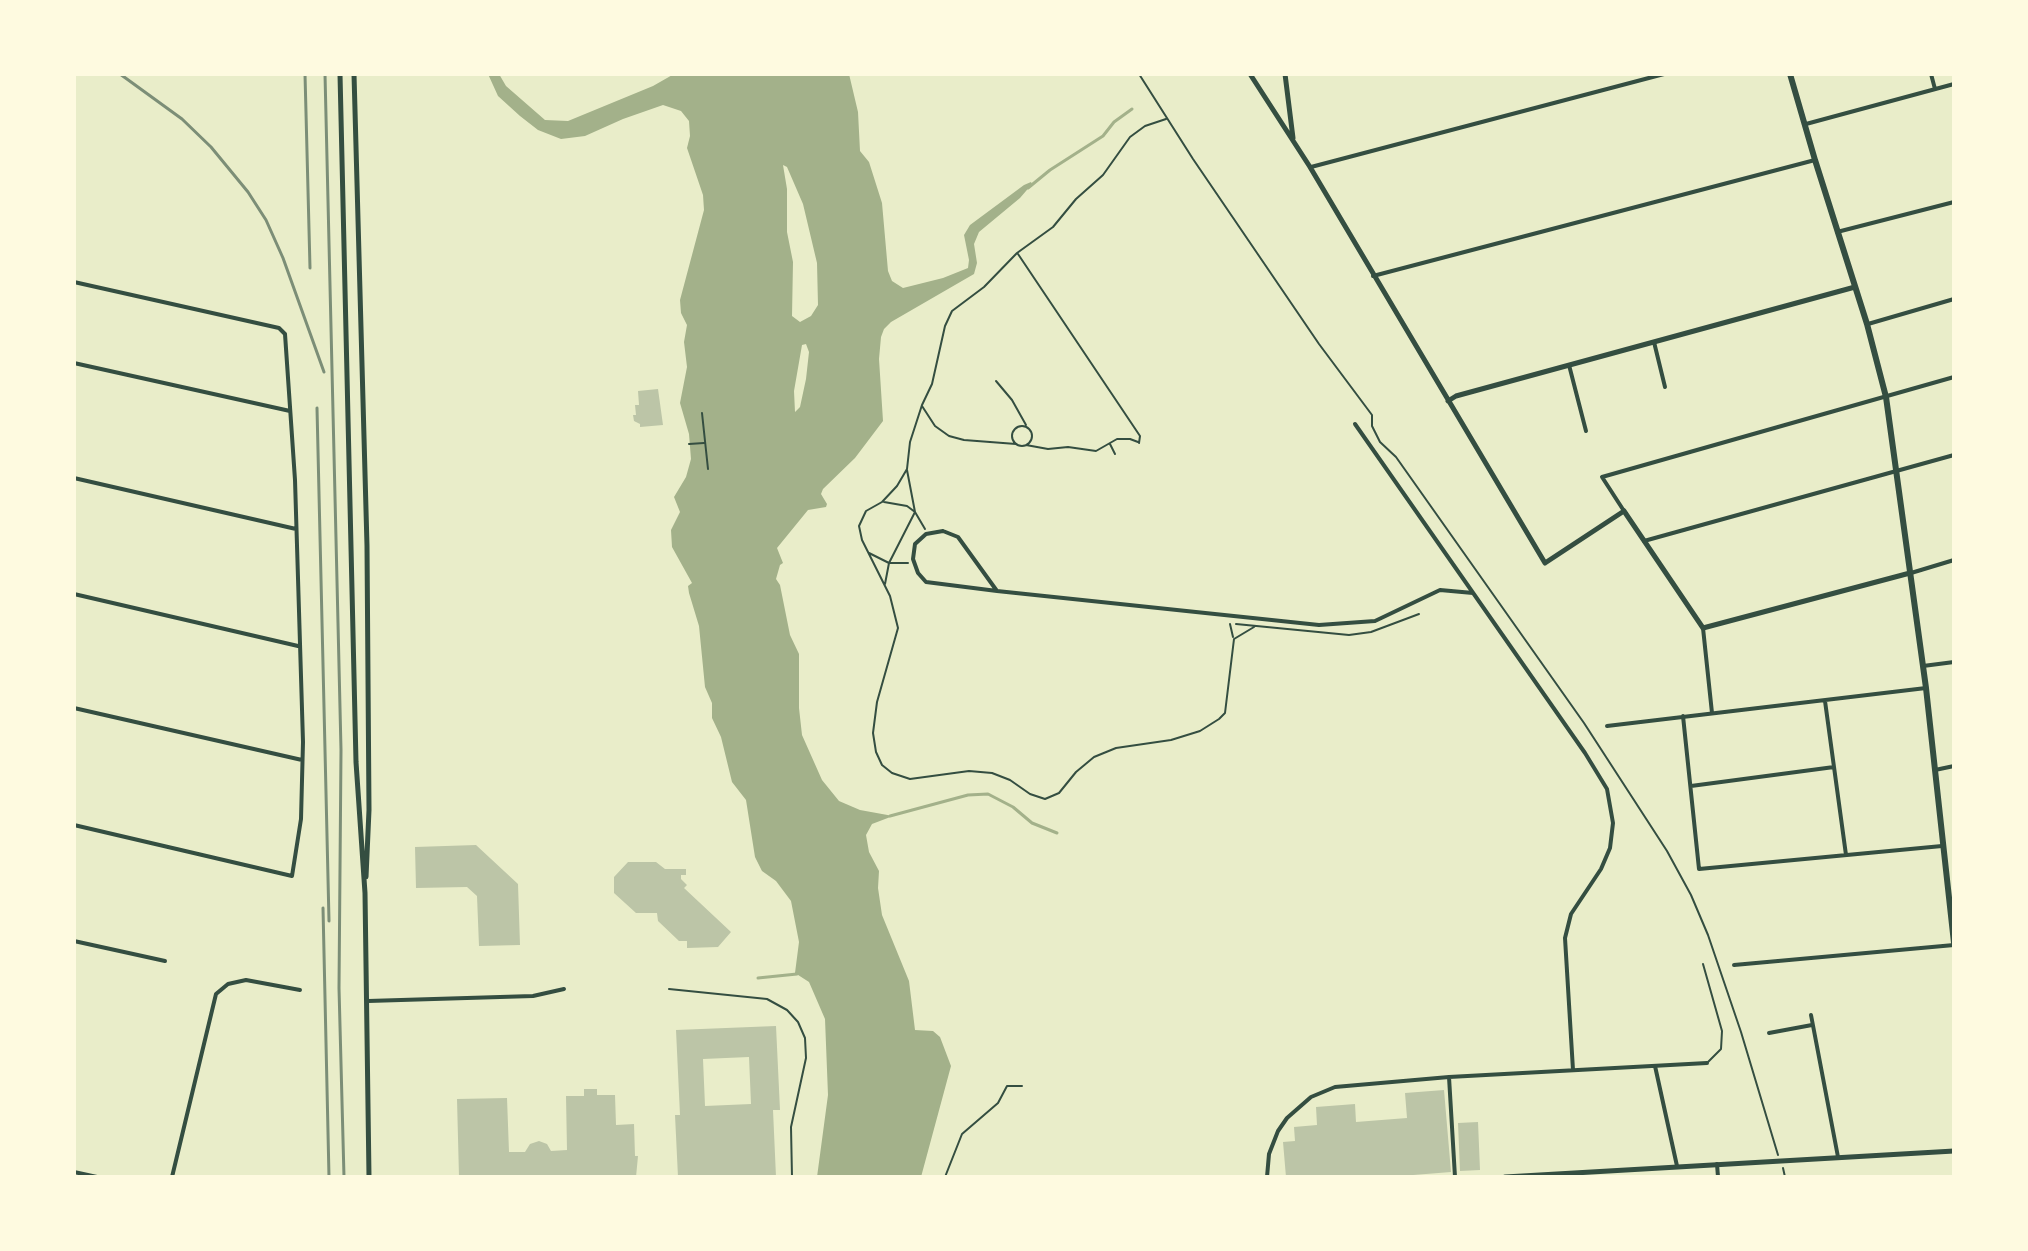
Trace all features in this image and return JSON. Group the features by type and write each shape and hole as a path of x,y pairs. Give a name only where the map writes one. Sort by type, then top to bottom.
{"main road":[{"path":"340,74 356,762 365,893 368,1001 369,1177"},
{"path":"354,74 367,546 369,823 365,893"},
{"path":"1250,74 1310,167 1545,563 1624,511 1703,628 1911,573"},
{"path":"1285,74 1294,143"},
{"path":"1790,74 1867,324 1886,397 1926,688 1942,846 1951,889 1954,944"},
{"path":"1448,401 1456,396 1855,287"},
{"path":"1505,1177 1954,1151"}],"street":[{"path":"1310,167 1664,74"},
{"path":"1931,74 1935,89"},
{"path":"1804,124 1954,84"},
{"path":"1373,276 1815,160"},
{"path":"1837,232 1954,202"},
{"path":"74,282 279,328 284,332 291,411 303,760 301,828 292,876 74,825"},
{"path":"1867,324 1954,299"},
{"path":"1654,342 1665,387"},
{"path":"74,363 291,411"},
{"path":"1569,365 1586,431"},
{"path":"1624,511 1602,477 1954,377"},
{"path":"1355,424 1599,773 1611,803 1612,836 1606,859 1571,914 1565,938 1573,1070"},
{"path":"1644,541 1954,455"},
{"path":"74,478 296,529"},
{"path":"997,591 958,537 943,531 926,534 915,544 913,563 926,582 997,591 1319,625 1375,621 1440,590 1473,593"},
{"path":"1911,573 1954,560"},
{"path":"74,594 298,646"},
{"path":"1703,628 1712,713"},
{"path":"1923,666 1954,662"},
{"path":"1607,726 1926,688"},
{"path":"1825,701 1846,855"},
{"path":"74,708 303,760"},
{"path":"1683,716 1699,869 1942,846"},
{"path":"1935,770 1954,766"},
{"path":"1691,786 1834,767"},
{"path":"74,941 165,961"},
{"path":"1734,965 1954,944"},
{"path":"172,1177 216,994 228,984 246,980 300,990"},
{"path":"368,1001 533,996 564,989"},
{"path":"1811,1015 1838,1157"},
{"path":"1769,1033 1812,1025"},
{"path":"1267,1177 1269,1154 1278,1131 1298,1105 1324,1090 1348,1084 1707,1063"},
{"path":"1655,1066 1673,1169"},
{"path":"1449,1077 1455,1177"},
{"path":"1717,1164 1718,1177"},
{"path":"74,1172 97,1177"}],"lane":[{"path":"1703,964 1722,1031 1721,1049 1707,1063"}],"path":[{"path":"1139,74 1327,356 1372,415 1376,435 1396,457"},
{"path":"926,534 915,512 907,469 910,442 932,384 945,326 952,311 984,287 1017,253 1053,227 1076,199 1103,175 1130,137 1145,126 1168,118"},
{"path":"922,405 935,426 949,436 964,440 1096,451 1117,439 1139,443 1140,436 1017,253"},
{"path":"996,381 1012,400 1032,434 1031,441 1026,445"},
{"path":"702,413 708,469"},
{"path":"1016,444 1012,432 1016,427 1026,426"},
{"path":"689,444 705,443"},
{"path":"1110,443 1115,454"},
{"path":"907,469 882,502 866,511 859,526 862,540 896,612 898,628 885,668 873,733 882,765 892,773 910,779 969,771 992,773 1045,799 1059,793 1076,772 1094,757 1116,748 1171,740 1200,731 1225,713 1234,639 1229,622"},
{"path":"882,502 907,506 915,512"},
{"path":"885,584 889,563 915,512"},
{"path":"868,552 889,563 913,563"},
{"path":"1234,639 1254,627"},
{"path":"669,989 767,999 787,1010 798,1022 805,1038 806,1058 792,1122 792,1177"},
{"path":"945,1177 962,1134 998,1103 1007,1086 1022,1086"}],"shaded area":[{"path":"488,74 499,74 506,86 545,120 568,121 653,86 674,74 849,74 858,112 860,151 869,162 882,203 888,271 892,281 903,288 968,268 964,235 970,225 1024,185 1032,184 979,232 974,244 977,263 974,274 884,329 879,359 883,421 855,458 823,489 821,494 826,507 808,510 777,548 783,563 776,579 780,585 790,635 799,654 802,735 822,780 839,801 860,810 893,816 872,824 866,835 869,852 879,871 882,915 909,981 915,1030 933,1031 940,1037 951,1066 921,1177 817,1177 828,1095 825,1019 809,982 795,973 799,942 791,901 776,881 762,871 755,857 746,800 732,782 721,737 712,718 712,703 705,687 699,626 689,593 688,586 692,583 672,547 671,530 680,512 674,497 686,477 691,459 689,434 680,403 687,367 684,342 687,325 681,313 680,300 704,210 703,195 687,148 689,121 681,111 663,105 585,136 561,139 538,130 498,96","holes":["783,165 787,167 803,204 817,263 818,305 811,316 800,322 792,316 793,262 787,232 787,189","806,344 809,352 806,379 800,407 795,412 794,391 802,345"]}],"building":[{"path":"658,389 663,425 640,427 633,415 636,415 635,405 639,405 638,391"},
{"path":"476,845 518,884 520,945 479,946 477,896 467,887 416,888 415,847"},
{"path":"628,862 656,862 665,869 686,869 686,875 681,875 687,885 684,888 731,932 718,947 687,948 687,941 679,941 658,921 657,913 636,913 614,893 614,877"},
{"path":"776,1026 780,1110 773,1110 776,1177 678,1177 675,1115 680,1115 676,1030","holes":["749,1057 751,1104 705,1106 703,1059"]},
{"path":"584,1089 597,1089 597,1095 615,1095 616,1125 634,1124 635,1156 638,1156 636,1177 459,1177 457,1099 507,1098 509,1152 525,1152 530,1144 539,1141 547,1144 551,1151 567,1150 566,1096 584,1096"},
{"path":"1444,1090 1451,1172 1388,1177 1286,1177 1283,1142 1295,1141 1294,1127 1317,1125 1316,1107 1355,1104 1356,1122 1407,1118 1405,1093"},
{"path":"1478,1122 1480,1170 1460,1171 1458,1123"}],"waterway":[{"path":"1028,188 1103,136 1114,122 1132,109"},
{"path":"890,816 968,795 988,794 1013,807 1032,823 1057,833"},
{"path":"758,978 797,974"}],"railway":[{"path":"120,74 182,119 211,147 248,192 266,220 283,258 324,372"},
{"path":"305,74 310,268"},
{"path":"325,74 341,750 339,988 344,1177"},
{"path":"317,408 329,921"},
{"path":"323,908 329,1177"}]}
